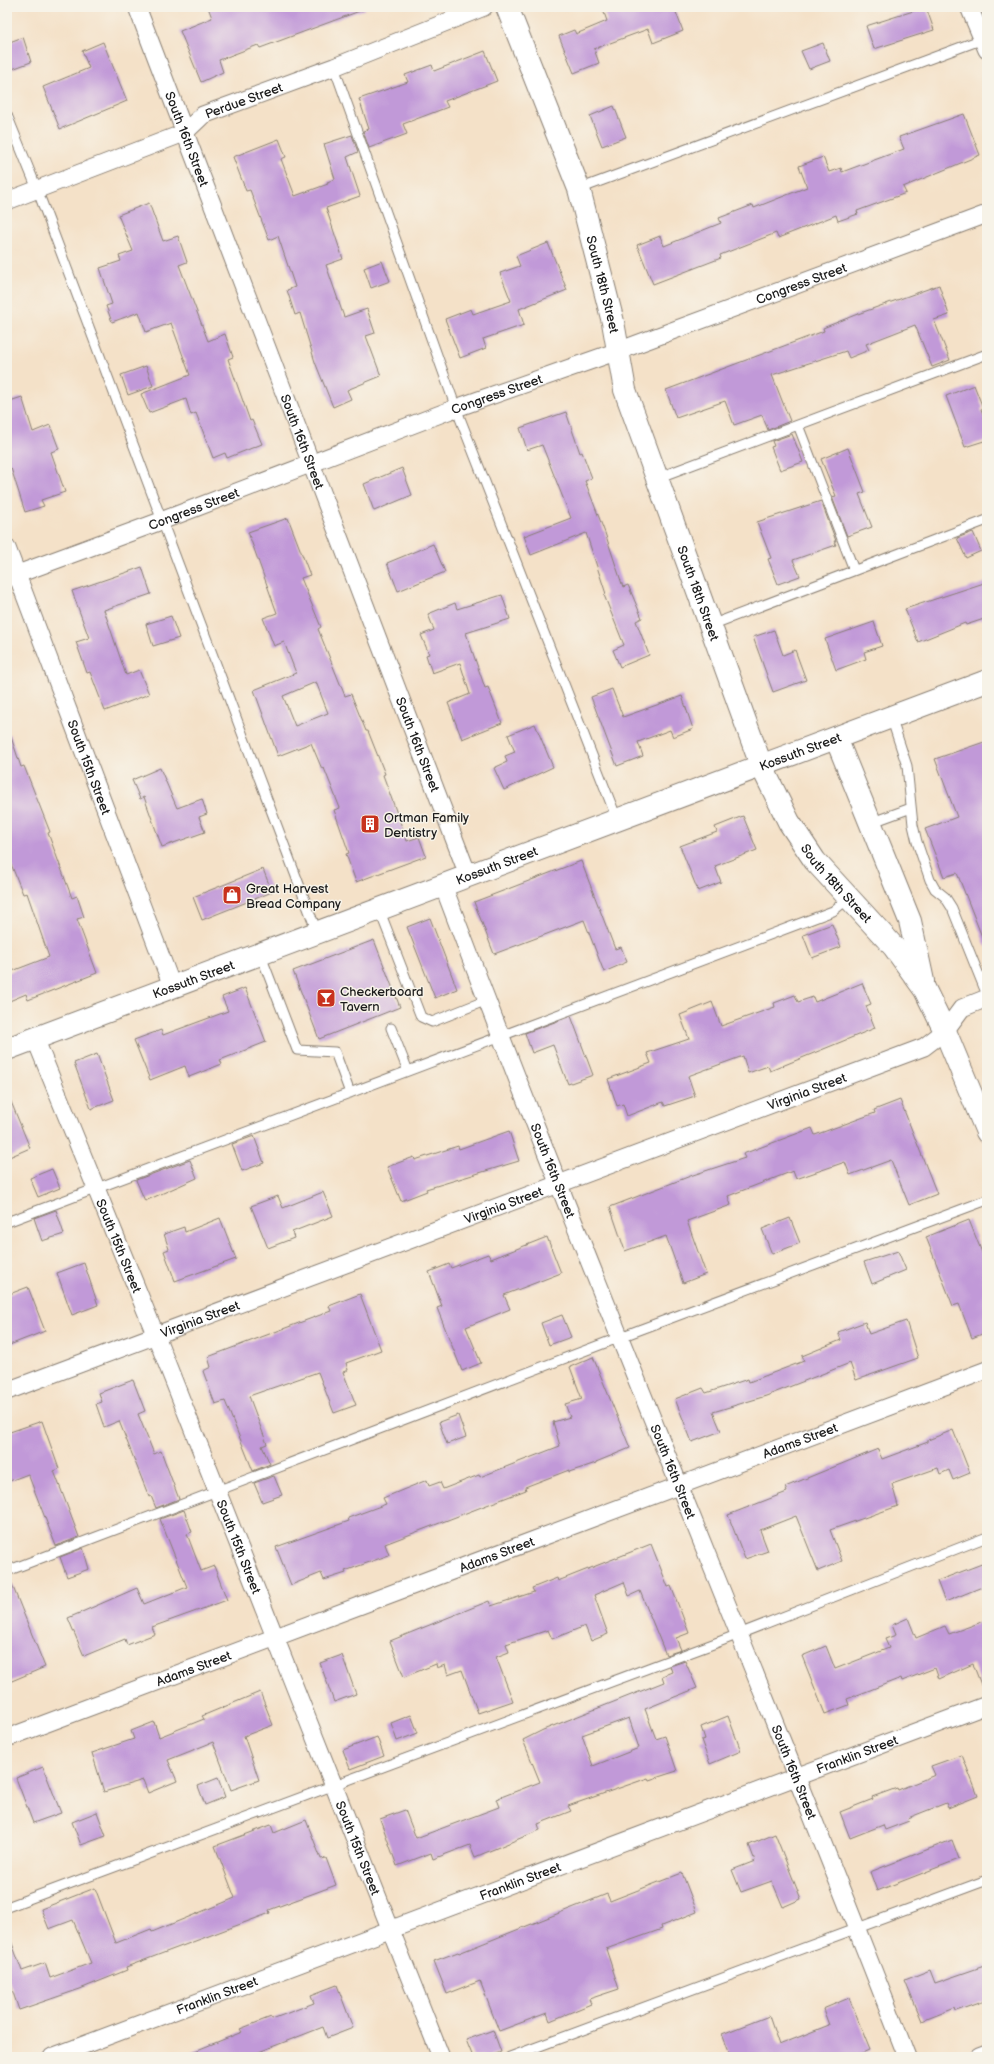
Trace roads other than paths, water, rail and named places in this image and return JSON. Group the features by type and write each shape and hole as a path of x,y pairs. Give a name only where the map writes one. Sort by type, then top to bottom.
{"main road":[{"name":"South 18th Street","path":"507,7 579,189 613,322 625,390 761,765 789,822 815,860 894,947 925,990 945,1031 987,1132"},
{"name":"Kossuth Street","path":"7,1049 987,681"},
{"path":"836,738 910,921 925,990"}],"street":[{"name":"South 16th Street","path":"137,7 184,134 312,464 468,875"},
{"name":"Perdue Street","path":"7,201 184,134 203,116 334,67 484,7"},
{"path":"969,7 985,45"},
{"name":"Congress Street","path":"12,576 312,464 456,408 618,352 987,214"},
{"name":"South 15th Street","path":"7,548 12,576 172,986"},
{"name":"South 16th Street","path":"443,885 559,1183 907,2057"},
{"name":"Virginia Street","path":"7,1391 924,1047 945,1031 962,1008 987,998"},
{"name":"South 15th Street","path":"35,1038 156,1336 274,1638 441,2057"},
{"name":"Adams Street","path":"7,1738 679,1484 987,1370"},
{"name":"Franklin Street","path":"52,2057 795,1776 987,1705"},
{"path":"979,2057 987,2054"}],"lane":[{"path":"579,189 985,45"},
{"path":"334,67 456,408 617,819"},
{"path":"7,116 37,189 317,932"},
{"path":"657,478 987,354"},
{"path":"798,425 854,570"},
{"path":"710,625 987,520"},
{"path":"891,717 907,766 912,825 930,880 935,889 945,897 952,908 987,995"},
{"path":"870,823 911,808"},
{"path":"7,1222 833,911 850,897"},
{"path":"379,909 421,1017 432,1022 487,1000"},
{"path":"260,953 297,1050 335,1052 350,1093"},
{"path":"391,1028 408,1071"},
{"path":"7,1571 620,1337 987,1200"},
{"path":"7,1907 738,1635 987,1537"},
{"path":"510,2057 987,1880"}],"place":[{"name":"Ortman Family Dentistry","path":"370,824"},
{"name":"Great Harvest Bread Company","path":"232,895"},
{"name":"Checkerboard Tavern","path":"326,998"}]}
